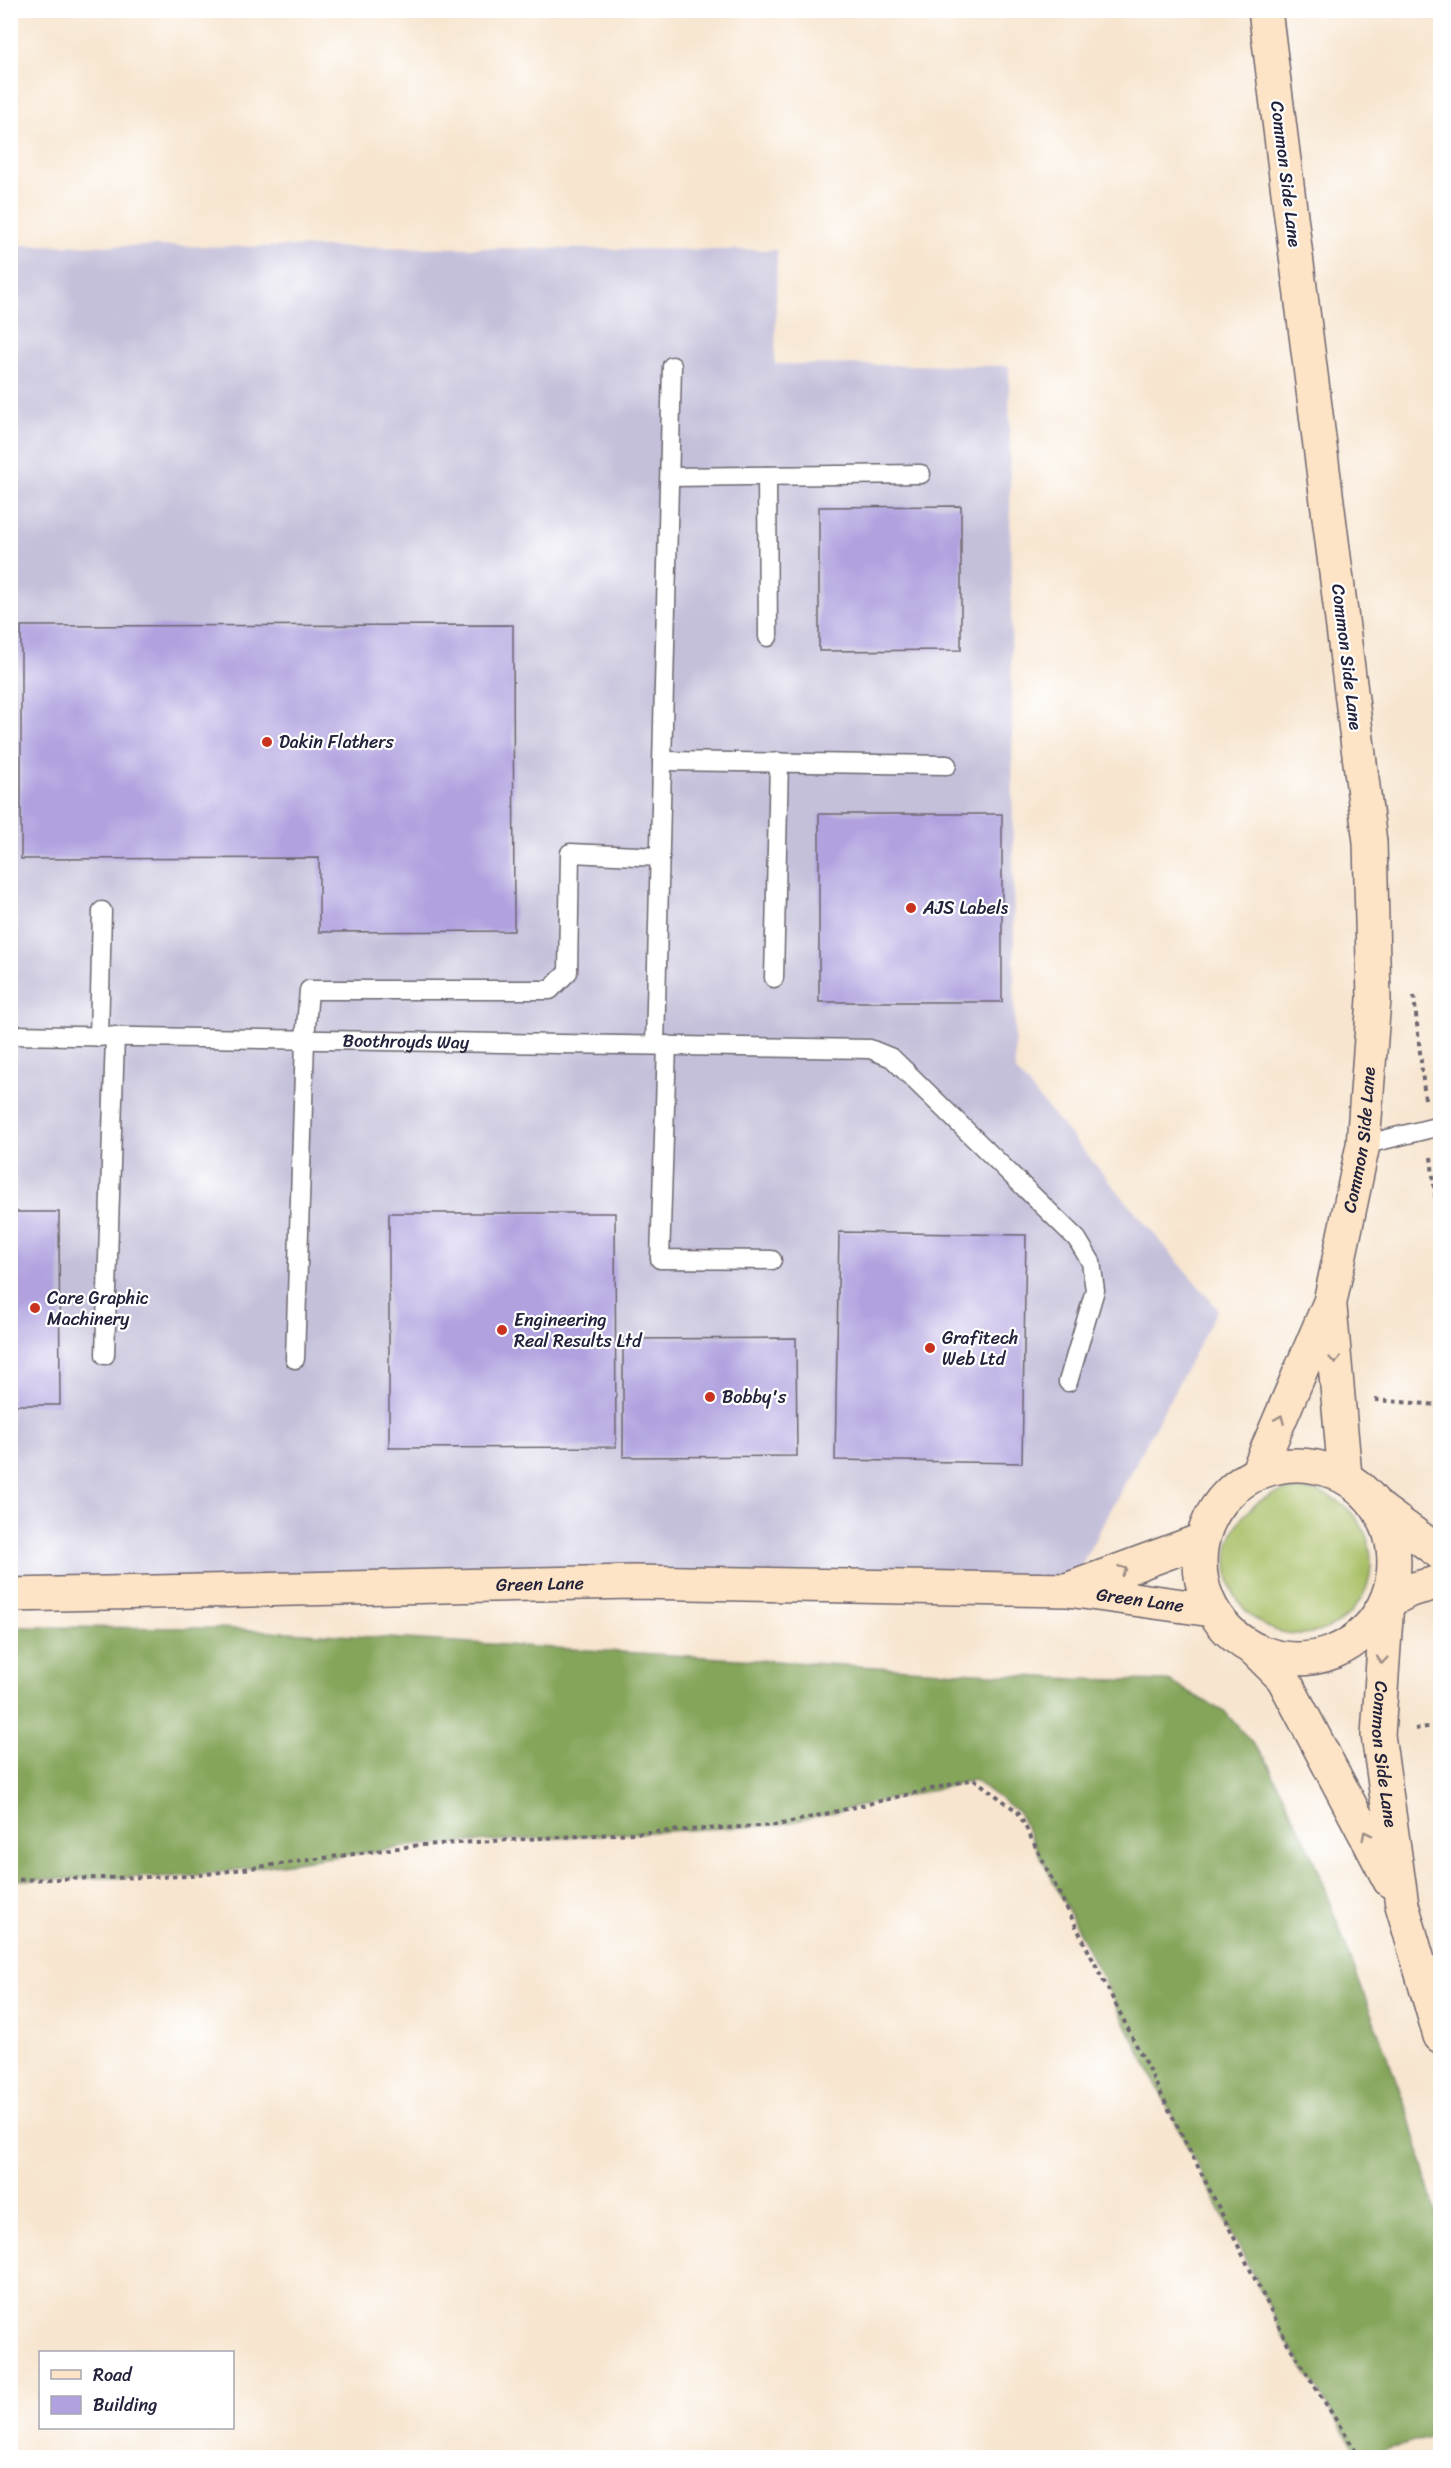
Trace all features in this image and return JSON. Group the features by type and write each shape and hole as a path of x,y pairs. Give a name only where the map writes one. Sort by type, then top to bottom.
{"main road":[{"name":"Common Side Lane","path":"1257,1473 1330,1302 1363,1145 1374,999 1370,843 1265,10"},
{"name":"Common Side Lane","path":"1330,1302 1345,1476"},
{"path":"1380,1509 1394,1541 1395,1570 1387,1602 1359,1639 1329,1655 1295,1660 1256,1651 1228,1631 1212,1610 1200,1578 1202,1540 1214,1509 1238,1484 1257,1473 1290,1464 1324,1467 1345,1476 1380,1509 1440,1553"},
{"name":"Green Lane","path":"1068,1590 1202,1540"},
{"name":"Green Lane","path":"10,1595 634,1582 1068,1590 1212,1610"},
{"path":"1387,1602 1410,1590 1440,1582"},
{"name":"Common Side Lane","path":"1387,1602 1378,1735 1402,1905 1440,2036"},
{"name":"Common Side Lane","path":"1256,1651 1283,1678 1402,1905"}],"lane":[{"path":"672,366 660,857 660,1259 772,1260"},
{"path":"670,477 921,474"},
{"path":"767,476 768,637"},
{"path":"662,761 947,765"},
{"path":"774,978 778,762"},
{"path":"295,1359 305,1040 309,990 550,990 568,972 570,853 660,857"},
{"path":"102,911 107,1037 105,1354"},
{"name":"Boothroyds Way","path":"10,1035 870,1049 892,1059 1077,1239 1091,1262 1095,1290 1068,1382"},
{"path":"1363,1145 1434,1128"}],"path":[{"path":"1413,988 1434,1128 1440,1240"},
{"path":"1338,1397 1440,1406"},
{"path":"10,1880 192,1876 420,1845 778,1825 974,1779 1018,1812 1287,2342 1360,2457"}],"shaded area":[{"path":"10,245 777,250 775,364 1009,366 1015,1070 1218,1309 1068,1590 11,1595"}],"green space":[{"path":"1299,1490 1327,1495 1350,1511 1366,1534 1371,1562 1366,1590 1350,1613 1327,1629 1299,1634 1271,1629 1248,1613 1232,1590 1227,1562 1232,1534 1248,1511 1271,1495"},
{"path":"11,1627 219,1628 1076,1679 1169,1681 1226,1713 1265,1758 1310,1850 1409,2115 1440,2228 1440,2435 1360,2457 1287,2342 1018,1812 974,1780 778,1825 420,1845 192,1876 11,1880"}],"building":[{"path":"961,506 961,650 819,651 819,507"},
{"name":"Dakin Flathers","path":"513,625 514,931 319,932 319,858 21,859 21,626"},
{"name":"AJS Labels","path":"819,814 1002,814 1002,1002 819,1002"},
{"name":"Care Graphic Machinery","path":"10,1212 59,1212 60,1405 10,1405"},
{"name":"Engineering Real Results Ltd","path":"389,1213 615,1213 616,1447 389,1448"},
{"name":"Grafitech Web Ltd","path":"839,1232 1026,1235 1022,1463 835,1460"},
{"name":"Bobby's","path":"796,1338 797,1456 623,1457 623,1339"}],"place":[{"name":"Dakin Flathers","path":"267,742"},
{"name":"AJS Labels","path":"911,908"},
{"name":"Care Graphic Machinery","path":"35,1308"},
{"name":"Engineering Real Results Ltd","path":"502,1330"},
{"name":"Grafitech Web Ltd","path":"930,1348"},
{"name":"Bobby's","path":"710,1397"}]}
